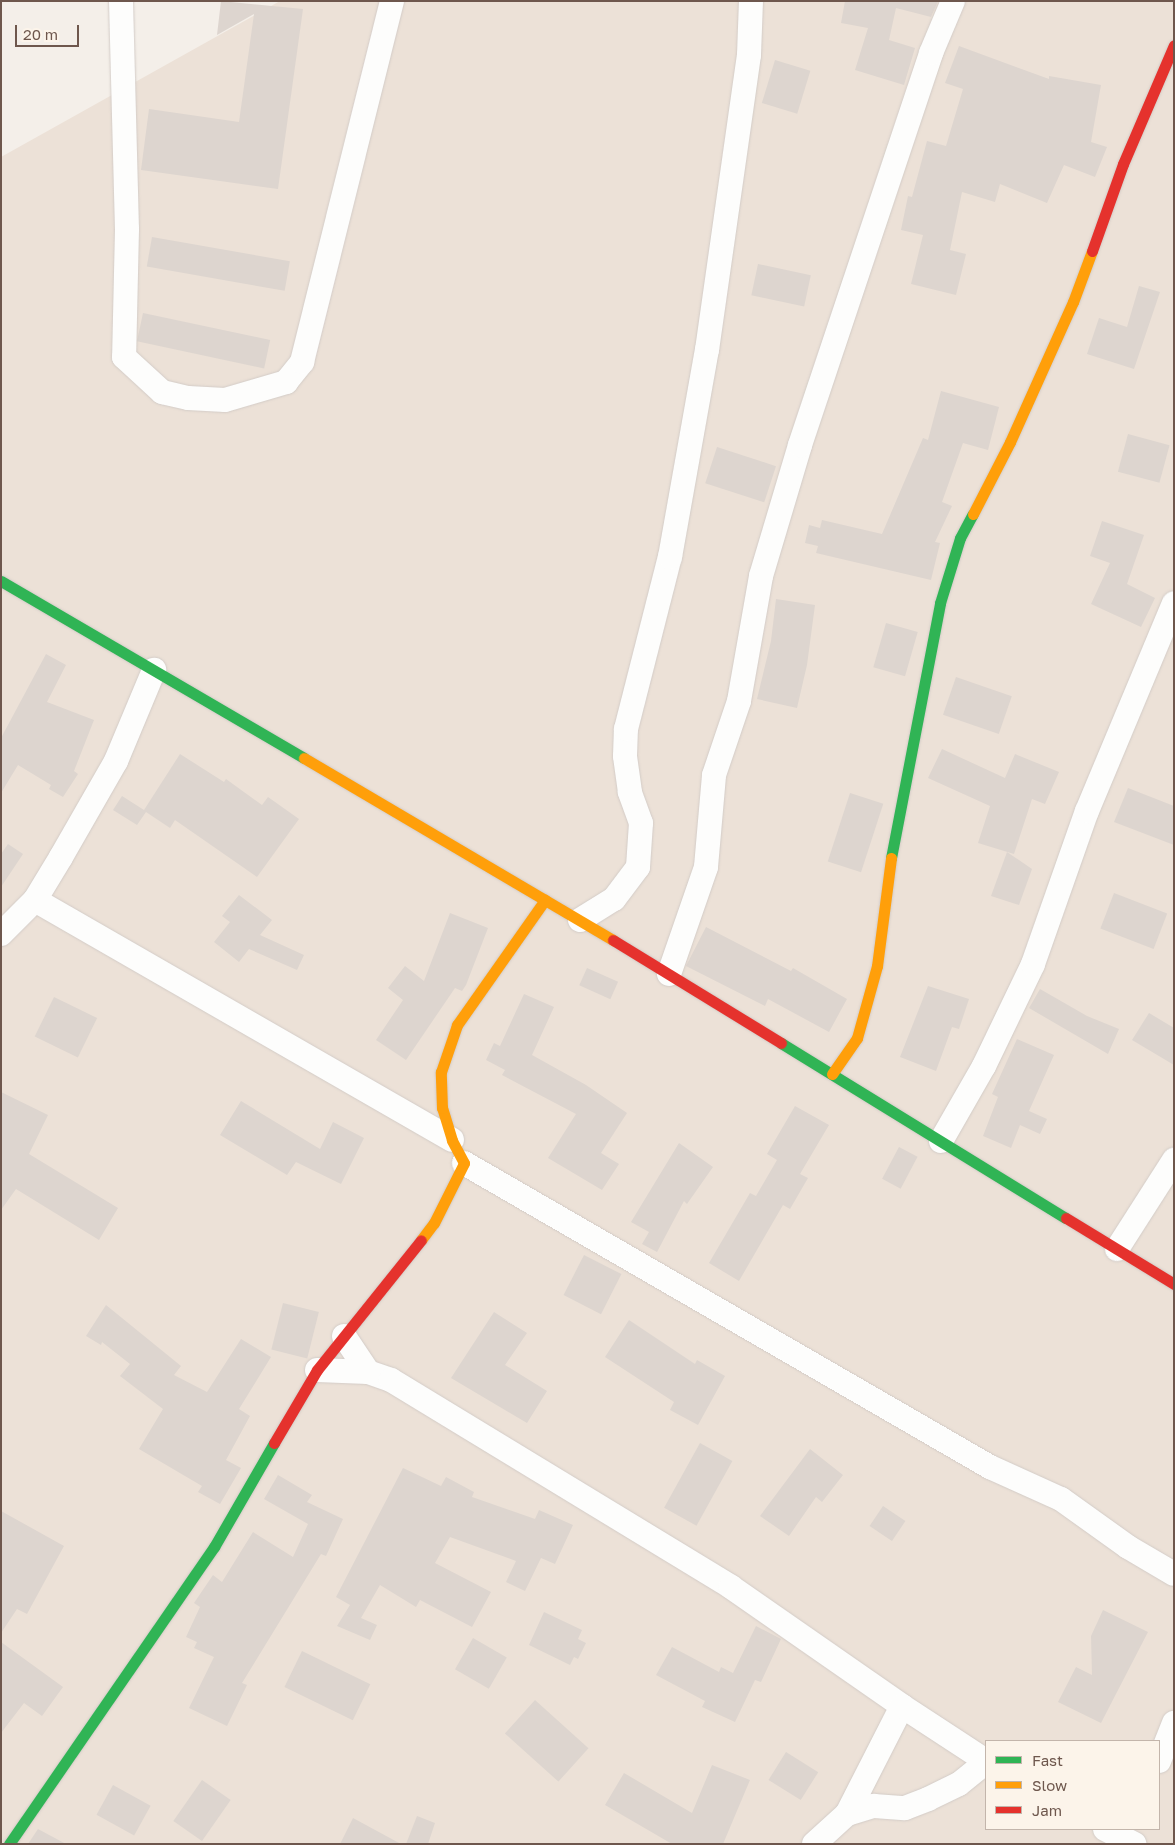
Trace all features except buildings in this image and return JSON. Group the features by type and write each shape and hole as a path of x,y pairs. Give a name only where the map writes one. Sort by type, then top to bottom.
{"street":[{"path":"121,1 127,229 124,357 162,392 188,398 225,400 286,382 302,362 392,1"},
{"path":"580,920 614,899 638,867 641,823 630,792 625,756 626,729 670,557 707,350 749,55 751,1"},
{"path":"669,974 706,867 714,775 739,701 761,576 800,445 931,53 952,1"},
{"path":"832,1074 857,1038 877,966 892,852 919,709 940,604 960,538 1010,442 1073,302 1123,164 1174,45"},
{"path":"1,581 580,920 1174,1284"},
{"path":"942,1141 984,1066 1033,964 1087,811 1174,604"},
{"path":"1,934 36,900 116,761 154,670"},
{"path":"36,900 452,1140"},
{"path":"545,900 457,1025 441,1072 442,1108 452,1140 464,1163 990,1467 1061,1499 1128,1547 1174,1574"},
{"path":"1117,1249 1174,1160"},
{"path":"8,1844 214,1547 317,1370 434,1223 464,1163"},
{"path":"344,1336 368,1372"},
{"path":"317,1370 368,1372 391,1380 731,1587 902,1706 985,1760"},
{"path":"814,1844 846,1814 902,1706"},
{"path":"1160,1758 1174,1723"},
{"path":"846,1814 874,1806 905,1808 959,1784 985,1762"},
{"path":"1107,1830 1134,1844"}],"shaded area":[{"path":"280,1 1174,1 1174,1844 1,1844 1,157"}],"traffic: fast":[{"path":"891,858 940,603 960,538 973,514"},
{"path":"1,581 304,758"},
{"path":"781,1043 1066,1218"},
{"path":"9,1844 214,1547 274,1443"}],"traffic: slow":[{"path":"973,514 1010,442 1073,302 1092,251"},
{"path":"304,758 613,940"},
{"path":"832,1074 857,1038 877,966 891,858"},
{"path":"421,1240 434,1223 464,1163 452,1140 442,1108 441,1072 457,1025 545,900"}],"traffic: jam":[{"path":"1092,251 1123,164 1174,45"},
{"path":"613,940 781,1043"},
{"path":"1066,1218 1174,1284"},
{"path":"274,1443 317,1370 421,1240"}]}
